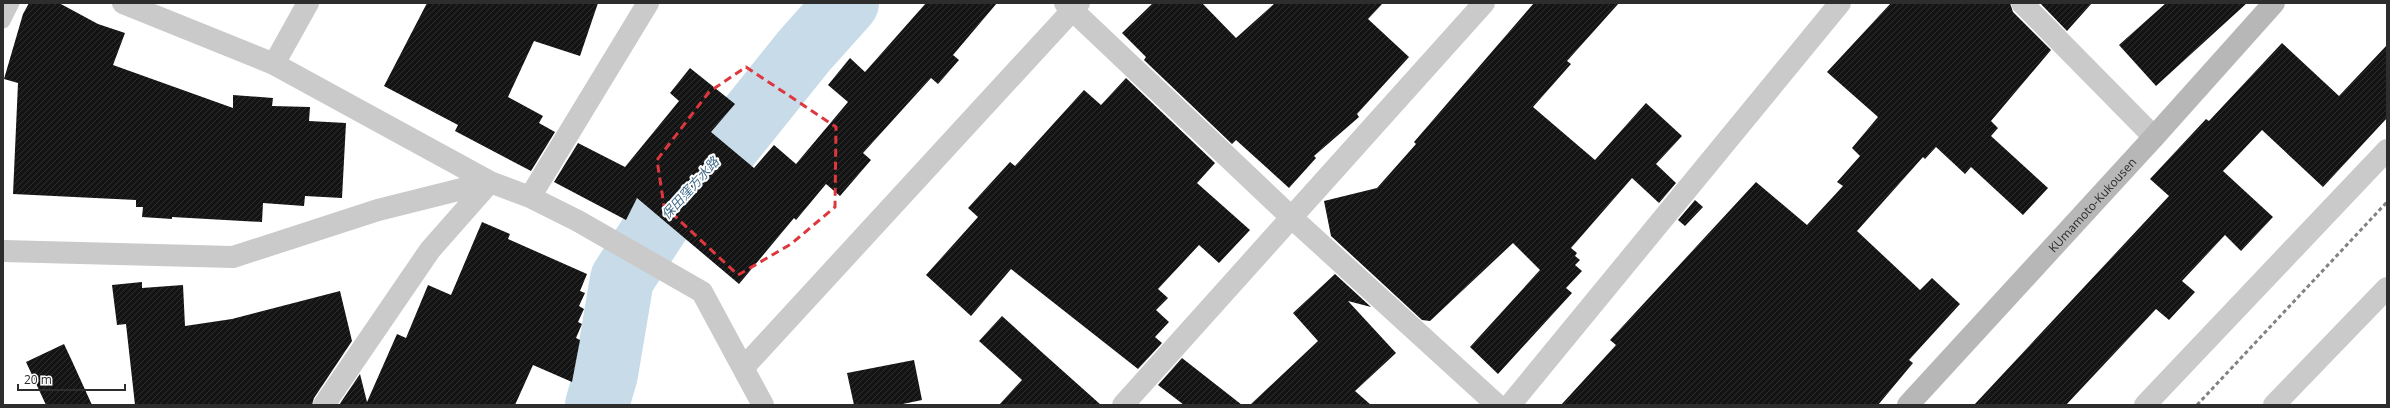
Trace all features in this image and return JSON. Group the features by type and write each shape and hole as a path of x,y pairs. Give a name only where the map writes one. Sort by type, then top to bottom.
{"main road":[{"name":"KUmamoto-Kukousen","path":"1908,405 2154,137 2274,3"}],"street":[{"path":"123,3 274,64 490,182 530,197 578,221 702,292 763,405"},
{"path":"274,64 308,3"},
{"path":"530,197 648,3"},
{"path":"1123,405 1484,3"},
{"path":"1510,405 1840,3"},
{"path":"2022,3 2154,137"},
{"path":"744,368 1073,6 1291,217 1497,405"},
{"path":"2145,405 2387,150"},
{"path":"3,251 233,257 378,210 490,182"},
{"path":"324,405 430,250 490,182"},
{"path":"2274,405 2387,288"}],"lane":[{"path":"3,21 12,3"}],"highlighted area":[{"path":"746,67 836,127 835,207 791,244 738,275 664,206 657,160 709,92"}],"building":[{"path":"29,3 59,3 98,24 125,33 113,65 233,108 233,95 273,98 272,106 310,107 309,121 346,123 342,198 305,196 304,206 263,203 262,222 172,217 172,219 142,217 143,207 136,207 136,200 13,194 18,83 4,79 23,14"},
{"path":"427,3 598,3 580,56 534,41 508,97 543,116 539,123 555,132 531,171 455,131 458,125 384,86"},
{"path":"926,3 997,3 953,55 959,60 938,84 931,78 863,153 871,160 840,196 826,184 796,220 794,218 739,284 637,198 626,220 554,182 578,143 625,167 679,101 670,93 690,68 735,104 711,132 754,168 774,145 796,164 848,102 828,85 850,58 865,72"},
{"path":"1153,3 1202,3 1236,38 1275,3 1383,3 1368,19 1409,57 1357,114 1359,117 1314,156 1316,158 1289,188 1236,140 1232,144 1144,60 1146,57 1122,33"},
{"path":"1534,3 1619,3 1567,61 1571,64 1533,107 1595,160 1646,103 1682,136 1656,164 1676,183 1659,203 1632,178 1571,248 1577,253 1575,256 1580,260 1575,265 1582,271 1566,288 1572,293 1498,374 1470,347 1540,270 1513,243 1430,321 1422,320 1331,236 1324,201 1377,188 1416,144 1414,142"},
{"path":"1891,3 2010,3 2013,12 2051,50 1991,121 1998,128 1991,136 2048,188 2023,215 1971,167 1965,174 1936,147 1925,159 1923,157 1857,231 1920,290 1932,278 1960,304 1909,360 1913,363 1878,405 1561,405 1616,345 1610,340 1756,182 1807,225 1843,186 1837,182 1860,156 1852,148 1878,117 1827,72"},
{"path":"2040,3 2092,3 2067,31"},
{"path":"2166,3 2247,3 2156,86 2119,45"},
{"path":"2282,43 2339,96 2387,45 2387,118 2323,187 2262,130 2223,171 2273,217 2241,251 2225,235 2182,281 2195,292 2169,320 2156,309 2066,405 1974,405 2169,196 2150,179 2206,119 2209,121"},
{"path":"1126,78 1215,163 1197,183 1250,230 1219,263 1199,245 1158,289 1168,298 1156,310 1169,322 1155,337 1162,343 1138,369 1011,269 971,316 926,275 978,217 968,208 1010,162 1015,166 1084,90 1101,105"},
{"path":"1695,200 1703,207 1685,226 1678,220"},
{"path":"482,222 510,234 508,239 587,274 580,291 585,293 579,306 584,309 578,322 582,324 576,338 580,340 572,382 533,365 515,405 339,405 360,374 367,402 397,334 406,338 428,285 451,295"},
{"path":"1335,274 1371,307 1348,301 1396,353 1355,391 1371,405 1250,405 1318,341 1293,313"},
{"path":"142,282 142,288 183,285 185,326 232,319 340,291 352,341 314,398 312,405 135,405 126,324 117,325 112,285"},
{"path":"1002,316 1101,405 999,405 1022,380 979,341"},
{"path":"64,344 92,405 46,405 26,362"},
{"path":"1182,358 1242,405 1184,405 1158,385"},
{"path":"914,360 922,400 898,405 854,405 847,373"}],"waterway":[{"name":"保田窪方水路","path":"597,405 606,374 622,279 659,222 727,147 804,51 847,3"}],"railway":[{"path":"2197,405 2387,202"}]}
